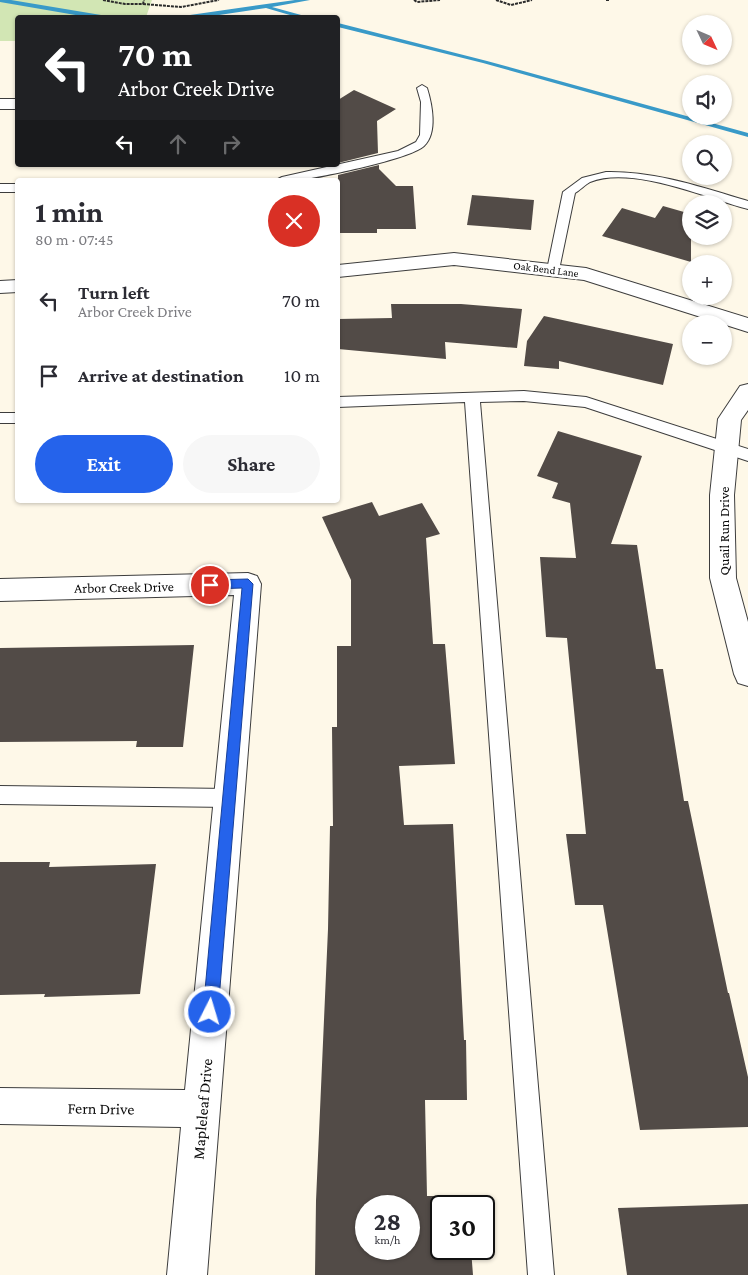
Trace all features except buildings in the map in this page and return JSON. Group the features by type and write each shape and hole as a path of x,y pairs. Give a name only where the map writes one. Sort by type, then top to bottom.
{"street":[{"path":"0,104 15,104"},
{"name":"Oak Bend Lane","path":"340,271 454,259 586,274 748,325"},
{"path":"0,287 15,286"},
{"name":"Quail Run Drive","path":"748,392 730,419 738,451 722,495 723,578 748,674"},
{"name":"Arbor Creek Drive","path":"0,590 248,584"},
{"name":"Mapleleaf Drive","path":"187,1275 248,584"},
{"name":"Fern Drive","path":"0,1106 202,1110"}],"lane":[{"path":"291,178 402,154 420,144 426,135 426,102 422,88"},
{"path":"554,270 570,192 588,179 621,173 679,185 748,205"},
{"path":"0,188 15,188"},
{"path":"340,402 524,396 586,402 738,451"},
{"path":"472,397 541,1275"},
{"path":"0,418 15,418"},
{"path":"0,795 229,798"}],"path":[{"path":"103,0 125,4 188,8 220,0"},
{"path":"143,4 144,0"},
{"path":"414,0 417,2 440,0"},
{"path":"496,0 511,5 532,0"}],"green space":[{"path":"0,0 152,0 147,15 15,15 15,41 0,41"}],"waterway":[{"path":"0,0 89,15"},
{"path":"204,15 307,0"},
{"path":"269,8 297,15"},
{"path":"340,26 485,62 748,135"}],"route":[{"path":"210,585 248,584 210,1012"}]}
